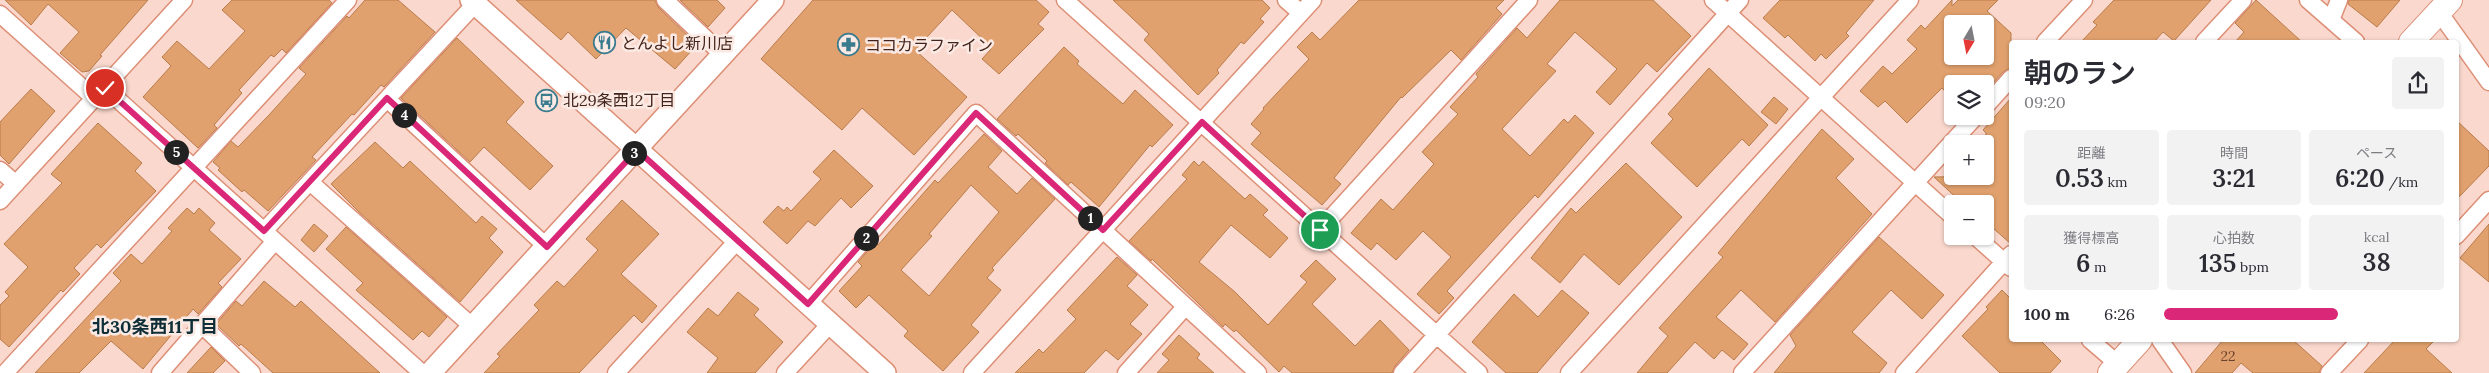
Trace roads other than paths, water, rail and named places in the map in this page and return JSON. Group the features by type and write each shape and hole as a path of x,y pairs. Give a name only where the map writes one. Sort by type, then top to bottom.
{"main road":[{"path":"2413,40 2444,6"},
{"path":"2114,369 2138,342"}],"street":[{"path":"0,201 100,94 184,0"},
{"path":"5,373 348,0"},
{"path":"665,0 723,55"},
{"path":"430,373 774,0"},
{"path":"1065,0 1479,373"},
{"path":"1286,0 1301,13"},
{"path":"972,373 1313,0"},
{"path":"1320,230 1530,0"},
{"path":"1713,0 1944,209"},
{"path":"1402,373 1740,0"},
{"path":"1570,373 1910,0"},
{"path":"2047,40 2084,0"},
{"path":"2206,40 2243,0"},
{"path":"2308,0 2354,40"},
{"path":"2330,20 2339,0"},
{"path":"160,373 203,326 310,182 387,98 480,3 637,150 885,373"},
{"path":"2444,6 2489,82"},
{"path":"0,14 194,168 422,373"},
{"path":"1994,97 2009,80"},
{"path":"387,98 547,247"},
{"path":"808,304 976,113 1258,373"},
{"path":"1742,373 1968,125"},
{"path":"0,170 16,184"},
{"path":"310,182 473,327"},
{"path":"2459,233 2489,200"},
{"path":"616,373 738,240"},
{"path":"1904,373 2009,262 1987,245"},
{"path":"1126,373 1185,307"},
{"path":"785,373 830,324"},
{"path":"203,326 252,373"},
{"path":"2092,342 2114,369"},
{"path":"2161,342 2183,373"},
{"path":"2329,373 2358,342"}],"place":[{"name":"とんよし新川店","path":"605,43"},
{"name":"ココカラファイン","path":"849,45"},
{"name":"北29条西12丁目","path":"547,100"}],"district":[{"name":"北30条西11丁目","path":"155,326"}]}
